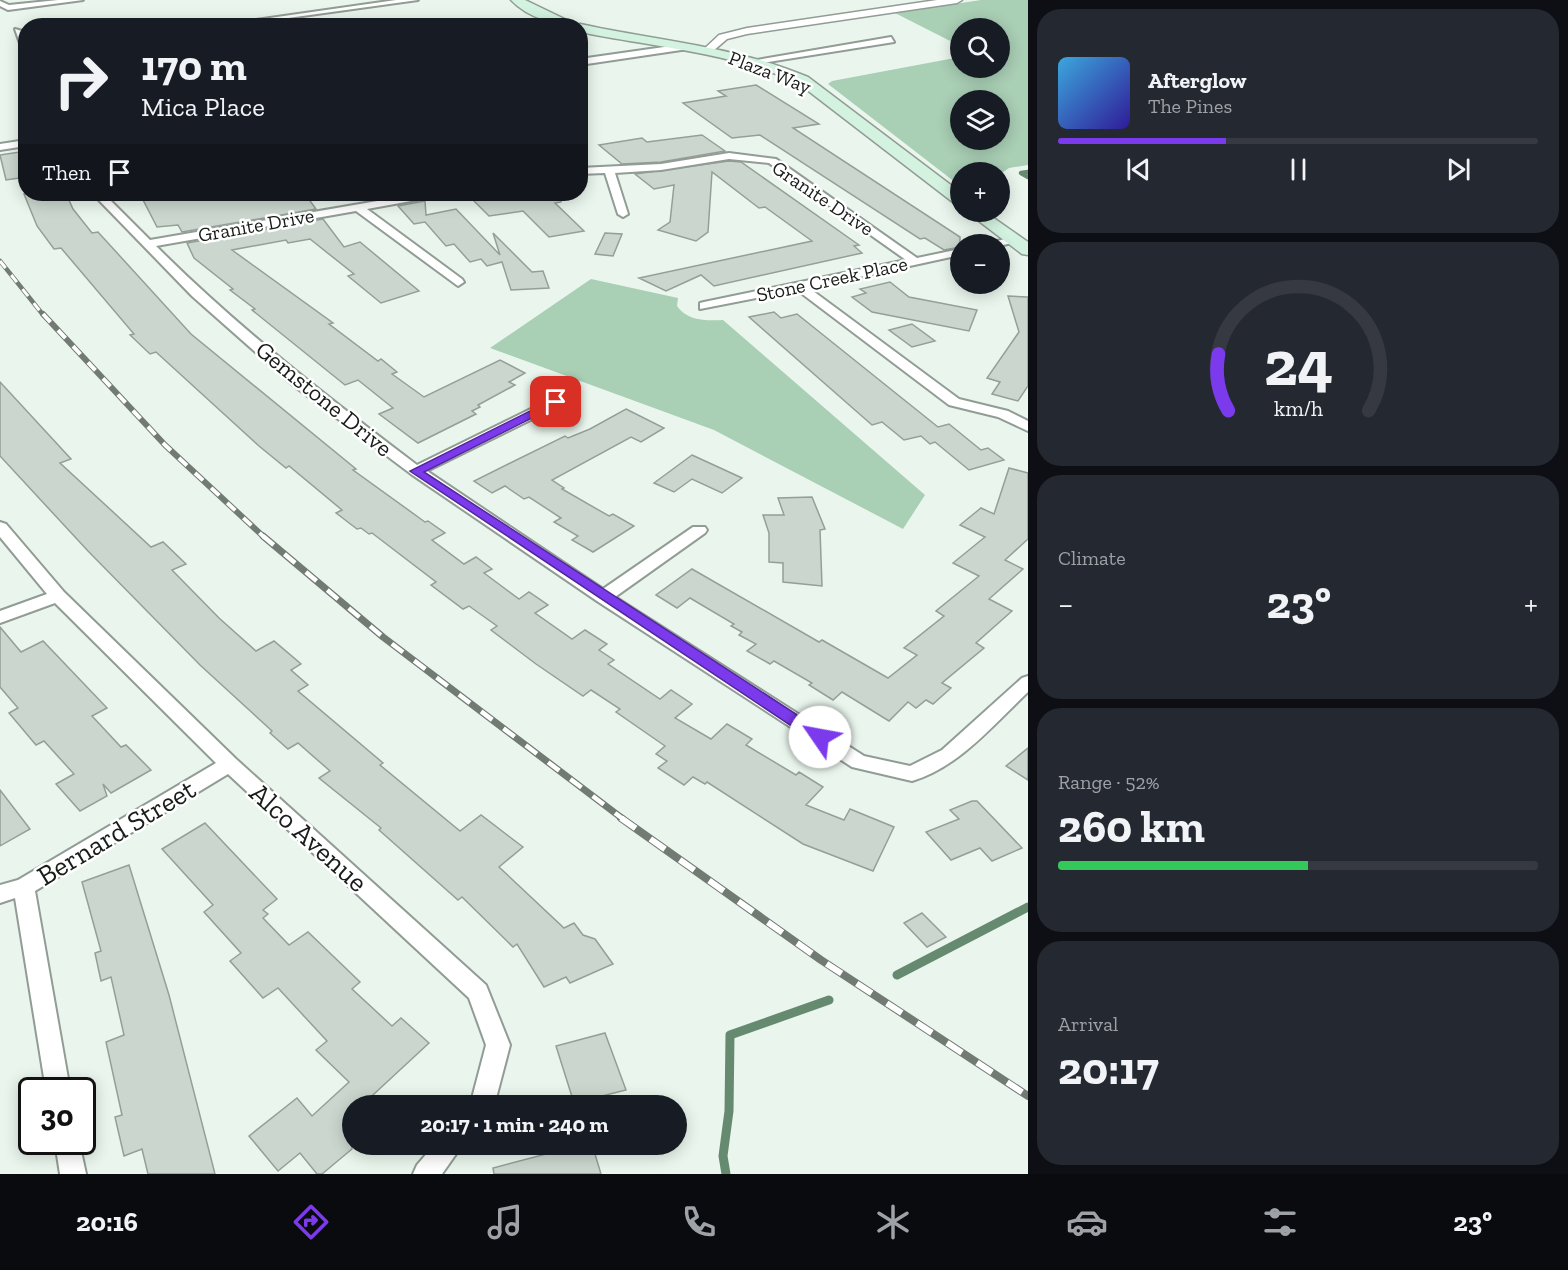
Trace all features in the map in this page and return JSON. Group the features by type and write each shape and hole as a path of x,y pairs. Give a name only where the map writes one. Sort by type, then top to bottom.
{"main road":[{"path":"517,0 553,18"},
{"name":"Plaza Way","path":"588,30 619,37 709,49 755,61 803,80 834,100 950,192"},
{"path":"988,222 1028,250"}],"street":[{"path":"0,3 8,8 79,0"},
{"path":"275,18 414,0"},
{"path":"709,49 723,37 747,31 957,0"},
{"path":"755,61 891,40"},
{"path":"588,61 684,46"},
{"path":"0,147 18,144"},
{"name":"Granite Drive","path":"588,170 658,167 724,155 749,154 772,161 916,262"},
{"path":"609,169 623,214"},
{"name":"Gemstone Drive","path":"105,201 196,293 299,383 416,471 603,597 859,762 912,774 949,755 1028,682"},
{"name":"Granite Drive","path":"149,244 393,201"},
{"path":"358,207 458,282"},
{"name":"Stone Creek Place","path":"704,306 950,254"},
{"path":"799,286 954,402 1003,414 1028,426"},
{"path":"416,471 556,402"},
{"name":"Alco Avenue","path":"0,527 58,596 229,764 477,992 498,1045 485,1095"},
{"path":"603,597 699,530"},
{"path":"0,617 58,596"},
{"name":"Bernard Street","path":"0,894 24,887 229,764"},
{"path":"24,887 56,1077"},
{"path":"69,1155 73,1174"},
{"path":"426,1174 442,1155"}],"green space":[{"path":"981,0 1028,0 1028,165 1010,168 1010,162 950,162 950,178 828,84 832,81 950,59 950,78 1010,78 1010,18 950,18 950,41 895,13"},
{"path":"591,279 678,298 677,306 686,315 704,320 723,320 925,495 903,529 714,430 490,348"}],"building":[{"path":"756,85 819,124 793,128 955,234 950,234 950,249 944,250 925,238 920,239 760,135 732,138 683,103 726,96 718,91"},
{"path":"702,135 725,151 661,162 622,164 599,145 642,138 647,142"},
{"path":"18,152 18,178 6,180 0,155"},
{"path":"729,161 741,162 859,245 854,246 862,253 714,286 701,275 666,291 639,278 812,241 765,207 759,208 712,172 708,232 696,241 658,230 670,222 674,185 654,189 635,174"},
{"path":"27,201 69,201 92,233 98,232 191,334 356,469 353,470 425,522 428,521 445,533 432,540 464,564 476,557 492,569 484,573 519,599 529,592 548,605 535,613 572,639 585,630 607,644 599,650 614,660 608,664 660,699 671,690 692,704 675,718 711,739 727,724 752,739 746,745 796,775 799,772 823,787 806,805 844,820 850,809 894,827 873,871 803,844 707,782 705,784 693,777 684,785 658,768 667,761 656,754 665,746 616,712 620,709 591,690 583,696 491,630 497,626 469,606 463,609 431,585 436,582 372,533 369,534 361,528 357,529 336,513 342,510 289,466 286,468 259,446 156,352 150,354 130,335 134,334 61,248 54,249 37,226"},
{"path":"144,201 310,201 316,209 182,232 178,225 157,227"},
{"path":"425,201 426,215 456,209 500,255 493,233 532,272 543,271 549,288 511,290 502,262 487,266 481,259 470,262 454,244 446,246 425,222 414,224 398,206"},
{"path":"474,201 561,201 555,203 584,231 549,237 523,211 489,216"},
{"path":"323,219 344,247 360,242 419,291 381,303 348,276 354,274 310,239 288,243 286,240 232,250 333,323 329,324 378,361 381,359 397,372 392,374 424,397 500,360 525,373 509,382 515,385 478,405 480,407 472,411 476,414 418,443 379,414 393,408 358,380 345,385 252,310 255,309 194,258 187,243"},
{"path":"605,233 622,234 613,256 595,254"},
{"path":"890,282 909,297 977,310 969,331 872,312 852,297 866,293 860,289"},
{"path":"1008,296 1028,297 1028,386 1018,401 992,394 1000,382 987,378 1019,332"},
{"path":"774,312 781,318 797,314 938,427 949,424 981,450 988,448 1004,460 969,470 935,442 930,444 921,436 904,440 882,422 872,425 749,317"},
{"path":"912,324 935,341 912,347 889,330"},
{"path":"0,382 71,459 60,463 151,547 163,542 186,564 172,570 219,618 256,651 274,641 301,664 291,670 308,685 298,691 383,763 380,765 460,831 481,815 523,847 499,867 564,928 574,923 583,935 595,939 613,964 570,983 566,977 544,987 517,944 513,947 462,897 458,900 379,830 381,828 319,778 330,771 298,743 288,749 270,733 272,731 200,665 88,551 0,456"},
{"path":"626,409 664,428 641,442 631,437 552,480 564,488 562,489 609,516 613,514 634,526 593,552 572,540 578,536 554,522 561,518 529,497 524,499 505,486 492,493 474,481 565,436 568,438 590,429"},
{"path":"692,455 742,478 722,493 692,479 674,492 654,483"},
{"path":"1009,468 1028,473 1028,539 1005,560 1023,569 989,599 1012,611 976,643 984,648 942,683 951,688 933,704 926,700 916,708 908,702 889,721 842,692 833,700 809,685 812,683 774,661 770,664 747,651 756,644 739,635 742,632 731,626 734,624 690,598 677,608 656,595 692,569 819,642 822,640 888,678 917,655 904,648 944,616 936,611 979,576 953,563 985,537 960,525 981,508 994,514"},
{"path":"812,497 825,529 820,530 822,586 783,582 783,563 769,562 769,533 763,515 784,515 778,498"},
{"path":"0,627 21,652 43,641 107,708 92,716 121,747 126,745 151,770 111,793 103,784 107,796 80,811 56,784 74,774 44,741 36,745 9,713 18,708 0,687"},
{"path":"1028,748 1028,780 1006,766"},
{"path":"0,790 30,829 0,846"},
{"path":"977,801 1022,848 992,861 980,848 951,860 926,832 959,819 950,810"},
{"path":"205,823 277,899 263,910 268,914 263,918 289,945 308,932 360,982 352,989 392,1026 401,1018 429,1043 373,1095 342,1095 342,1155 345,1155 322,1174 317,1174 300,1153 278,1171 249,1136 297,1098 312,1116 349,1082 316,1050 327,1041 278,988 263,998 230,961 241,953 204,912 213,905 162,849"},
{"path":"129,865 169,995 215,1174 148,1174 142,1149 124,1156 115,1117 122,1115 106,1042 124,1035 111,977 101,981 95,953 101,951 82,882"},
{"path":"922,913 946,937 927,947 904,923"},
{"path":"605,1033 626,1090 606,1095 571,1095 556,1046"},
{"path":"542,1155 595,1155 601,1174 494,1174 493,1168"}],"waterway":[{"path":"1028,172 1021,173 1028,177"},
{"path":"897,975 1028,907"},
{"path":"726,1174 723,1156 729,1111 730,1035 829,1000"}],"railway":[{"path":"0,261 44,316"},
{"path":"43,314 165,445 265,538"},
{"path":"263,536 383,637 623,819"},
{"path":"621,818 821,960 1028,1096"}],"route":[{"path":"556,402 416,471 603,597 820,737"}]}
